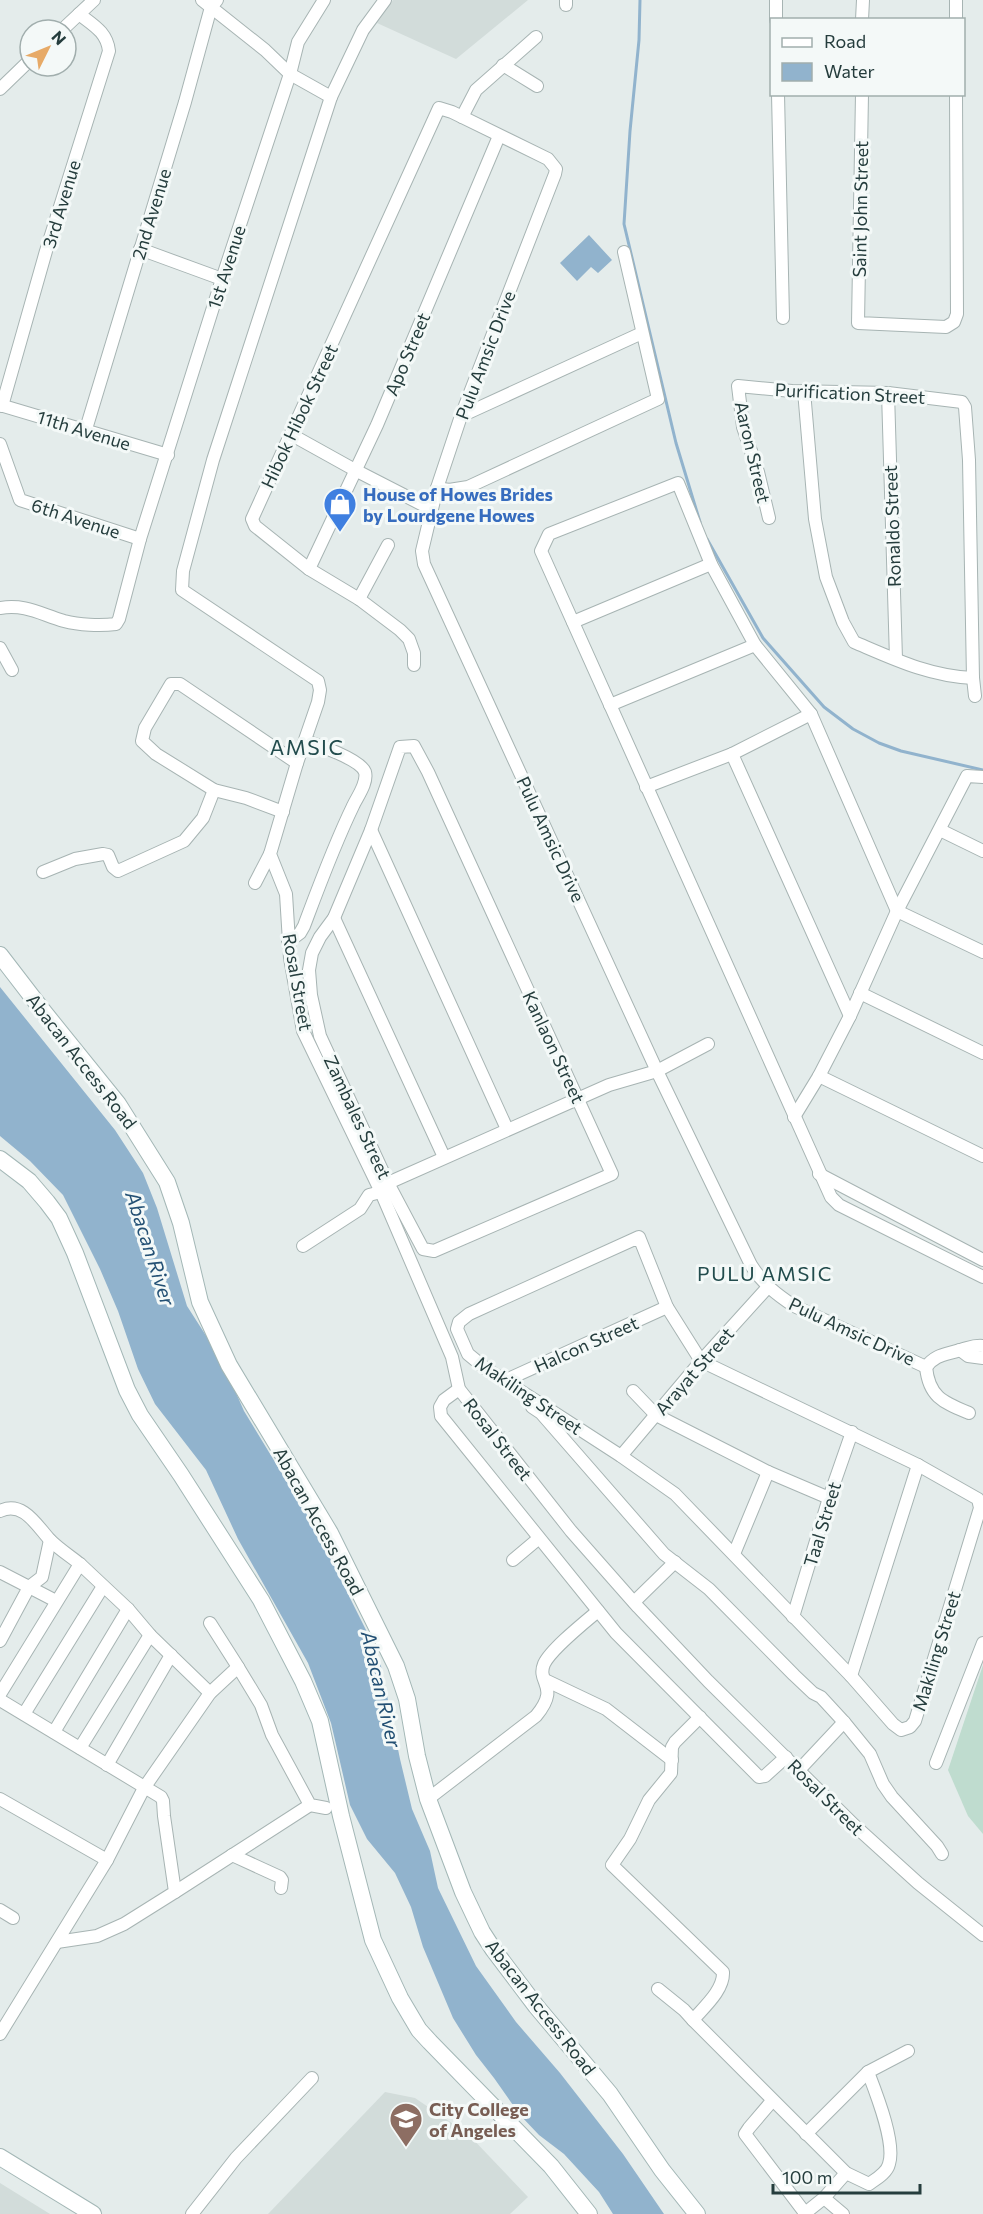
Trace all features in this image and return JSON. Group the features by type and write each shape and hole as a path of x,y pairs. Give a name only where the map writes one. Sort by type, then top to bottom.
{"street":[{"path":"75,18 94,0"},
{"name":"1st Avenue","path":"0,608 14,606 28,608 73,622 116,624 122,613 140,539 290,74 298,42 324,0"},
{"path":"255,883 270,854 318,702 320,690 318,681 182,590 183,571 213,460 331,97 363,30 385,0"},
{"path":"776,0 776,18"},
{"path":"862,0 862,18"},
{"path":"956,0 956,18"},
{"path":"210,2 290,74 331,97"},
{"name":"2nd Avenue","path":"86,429 185,102 210,2"},
{"name":"3rd Avenue","path":"1,405 46,251 109,51 105,34 79,14"},
{"path":"499,136 462,117 476,90 536,36"},
{"path":"502,65 537,86"},
{"path":"0,98 2,86 18,71"},
{"path":"778,96 783,318"},
{"name":"Saint John Street","path":"862,96 858,323 946,327 954,322 957,314 956,96"},
{"name":"Hibok Hibok Street","path":"414,665 414,653 409,639 359,599 309,569 255,526 252,519 439,108 462,117"},
{"name":"Pulu Amsic Drive","path":"499,136 548,159 556,169 461,416 431,509 422,551 424,564 657,1071 751,1265 768,1287 794,1306 926,1367 943,1353 970,1346 983,1346"},
{"name":"Apo Street","path":"309,569 377,425 499,136"},
{"path":"140,249 222,279"},
{"path":"437,488 449,490 468,487 658,399 624,252"},
{"path":"461,416 642,333"},
{"name":"Purification Street","path":"738,386 804,391 888,393 962,402 965,407 969,460"},
{"name":"Aaron Street","path":"738,386 743,427 758,472 769,518"},
{"path":"804,391 815,519 826,577 843,622 854,642 925,671 949,677 973,678"},
{"name":"Ronaldo Street","path":"888,393 896,659"},
{"name":"11th Avenue","path":"1,405 168,455"},
{"path":"292,435 355,471 431,509"},
{"name":"6th Avenue","path":"0,444 20,500 140,539"},
{"path":"975,696 969,460 983,460"},
{"path":"983,952 897,911 811,714 755,645 711,564 678,483 549,534 541,551 831,1197 839,1205 983,1277"},
{"path":"359,599 388,545"},
{"path":"573,622 711,564"},
{"path":"610,705 755,645"},
{"path":"0,648 12,670"},
{"path":"283,812 246,798 214,790 156,754 142,741 145,728 171,684 180,684 297,763"},
{"path":"646,787 732,754 811,714"},
{"path":"288,942 300,933 304,926 350,812 366,780 365,773 359,764 324,747 305,741"},
{"name":"Kanlaon Street","path":"400,747 414,746 420,755 612,1174 434,1251 423,1249"},
{"name":"Zambales Street","path":"400,747 371,830 334,918 312,953 309,970 311,995 320,1036 384,1187 423,1249"},
{"path":"732,754 850,1016"},
{"path":"794,1117 819,1076 850,1016 897,911 967,776 983,777"},
{"path":"43,873 75,859 104,854 108,855 113,867 118,871 184,841 203,818 214,790"},
{"path":"371,830 507,1129"},
{"path":"940,830 983,851"},
{"name":"Rosal Street","path":"270,854 286,894 288,942 303,1031 384,1187 452,1357 459,1389 571,1531 708,1681 861,1832 918,1883 983,1935"},
{"path":"334,918 444,1157"},
{"name":"Abacan Access Road","path":"0,955 118,1104 166,1182 182,1223 200,1302 226,1358 330,1533 392,1656 407,1699 417,1756 428,1799 474,1916 493,1949 536,2006 610,2094 662,2170 697,2214"},
{"path":"860,993 983,1053"},
{"path":"303,1246 360,1209 369,1196 444,1157 609,1085 657,1071 708,1044"},
{"path":"819,1076 983,1156"},
{"path":"0,1160 29,1181 59,1218 75,1253 127,1390 140,1415 261,1600 315,1706 326,1740 341,1816 373,1940 410,2016 430,2042 551,2166 589,2214"},
{"path":"819,1174 983,1260"},
{"name":"Makiling Street","path":"667,1307 639,1237 470,1314 459,1322 457,1329 468,1354 485,1368 621,1455 675,1494 851,1676 893,1724 901,1730 910,1727 915,1721 980,1508 978,1499 918,1464 701,1361"},
{"name":"Arayat Street","path":"621,1455 768,1287"},
{"path":"667,1307 701,1361"},
{"name":"Halcon Street","path":"506,1380 667,1307"},
{"path":"960,1350 968,1356 983,1358"},
{"path":"452,1357 542,1413 664,1554 709,1589 844,1722 870,1754 892,1797 942,1854"},
{"path":"926,1367 928,1382 934,1395 969,1413"},
{"path":"459,1389 444,1400 440,1407 441,1416 616,1633 759,1777 765,1776 786,1757"},
{"path":"633,1391 656,1415 768,1472 829,1498"},
{"name":"Taal Street","path":"794,1617 829,1498 852,1432"},
{"path":"851,1676 918,1464"},
{"path":"734,1554 768,1472"},
{"path":"0,1510 18,1509 39,1525 50,1540 80,1564 102,1588 128,1609 150,1635 210,1694"},
{"path":"513,1560 538,1539"},
{"path":"0,1641 29,1587 42,1576 50,1540"},
{"path":"634,1602 675,1562"},
{"path":"0,1694 80,1564"},
{"path":"0,1572 56,1601"},
{"path":"24,1714 102,1588"},
{"path":"54,1732 128,1609"},
{"path":"428,1799 536,1716 545,1705 548,1695 543,1671 544,1664 550,1654 598,1611"},
{"path":"210,1623 261,1705 272,1735 310,1805"},
{"path":"80,1748 150,1635"},
{"path":"936,1762 983,1643"},
{"path":"107,1765 171,1655"},
{"path":"2,2027 107,1860 144,1788 210,1694 238,1667"},
{"path":"545,1680 606,1709 672,1760"},
{"path":"0,1700 161,1797 175,1892"},
{"path":"693,2020 719,1988 723,1980 723,1972 612,1865 630,1839 649,1800 670,1773 672,1747 699,1717"},
{"path":"799,1770 844,1722"},
{"path":"0,1799 107,1860"},
{"path":"57,1942 97,1935 124,1924 310,1805 326,1809"},
{"path":"232,1855 280,1877 281,1888"},
{"path":"0,1910 13,1918"},
{"path":"658,1989 684,2010 846,2173 869,2184 885,2172 889,2165 888,2136 868,2072"},
{"path":"806,2134 868,2072 908,2051"},
{"path":"192,2214 236,2158 312,2078"},
{"path":"772,2101 748,2127 745,2134 804,2214 824,2198 846,2173"},
{"path":"0,2157 93,2214"},
{"path":"824,2198 843,2214"}],"shaded area":[{"path":"393,0 528,0 456,59 377,23"},
{"name":"City College of Angeles","path":"385,2092 415,2098 468,2134 528,2197 510,2214 268,2214"},
{"path":"0,2183 50,2214 0,2214"}],"green space":[{"path":"983,1665 983,1834 968,1816 948,1770"}],"water":[{"path":"589,235 612,260 598,273 591,267 577,281 560,263"},
{"name":"Abacan River","path":"0,987 115,1130 143,1173 157,1208 187,1306 221,1359 244,1411 315,1528 367,1632 381,1666 412,1809 430,1851 438,1888 476,1966 516,2022 560,2073 623,2154 664,2214 613,2214 599,2192 564,2154 539,2135 520,2115 476,2055 453,2018 423,1947 411,1907 395,1873 367,1839 350,1805 331,1723 308,1663 238,1539 206,1470 155,1404 138,1369 118,1311 100,1269 63,1195 30,1161 0,1136"}],"waterway":[{"path":"640,0 639,40 624,224 676,443 700,522"},
{"path":"707,539 763,638 824,707 853,729 879,743 901,751 983,770"}],"place":[{"name":"House of Howes Brides by Lourdgene Howes","path":"340,533"},
{"name":"City College of Angeles","path":"406,2148"}],"district":[{"name":"AMSIC","path":"307,746"},
{"name":"PULU AMSIC","path":"765,1273"}]}
